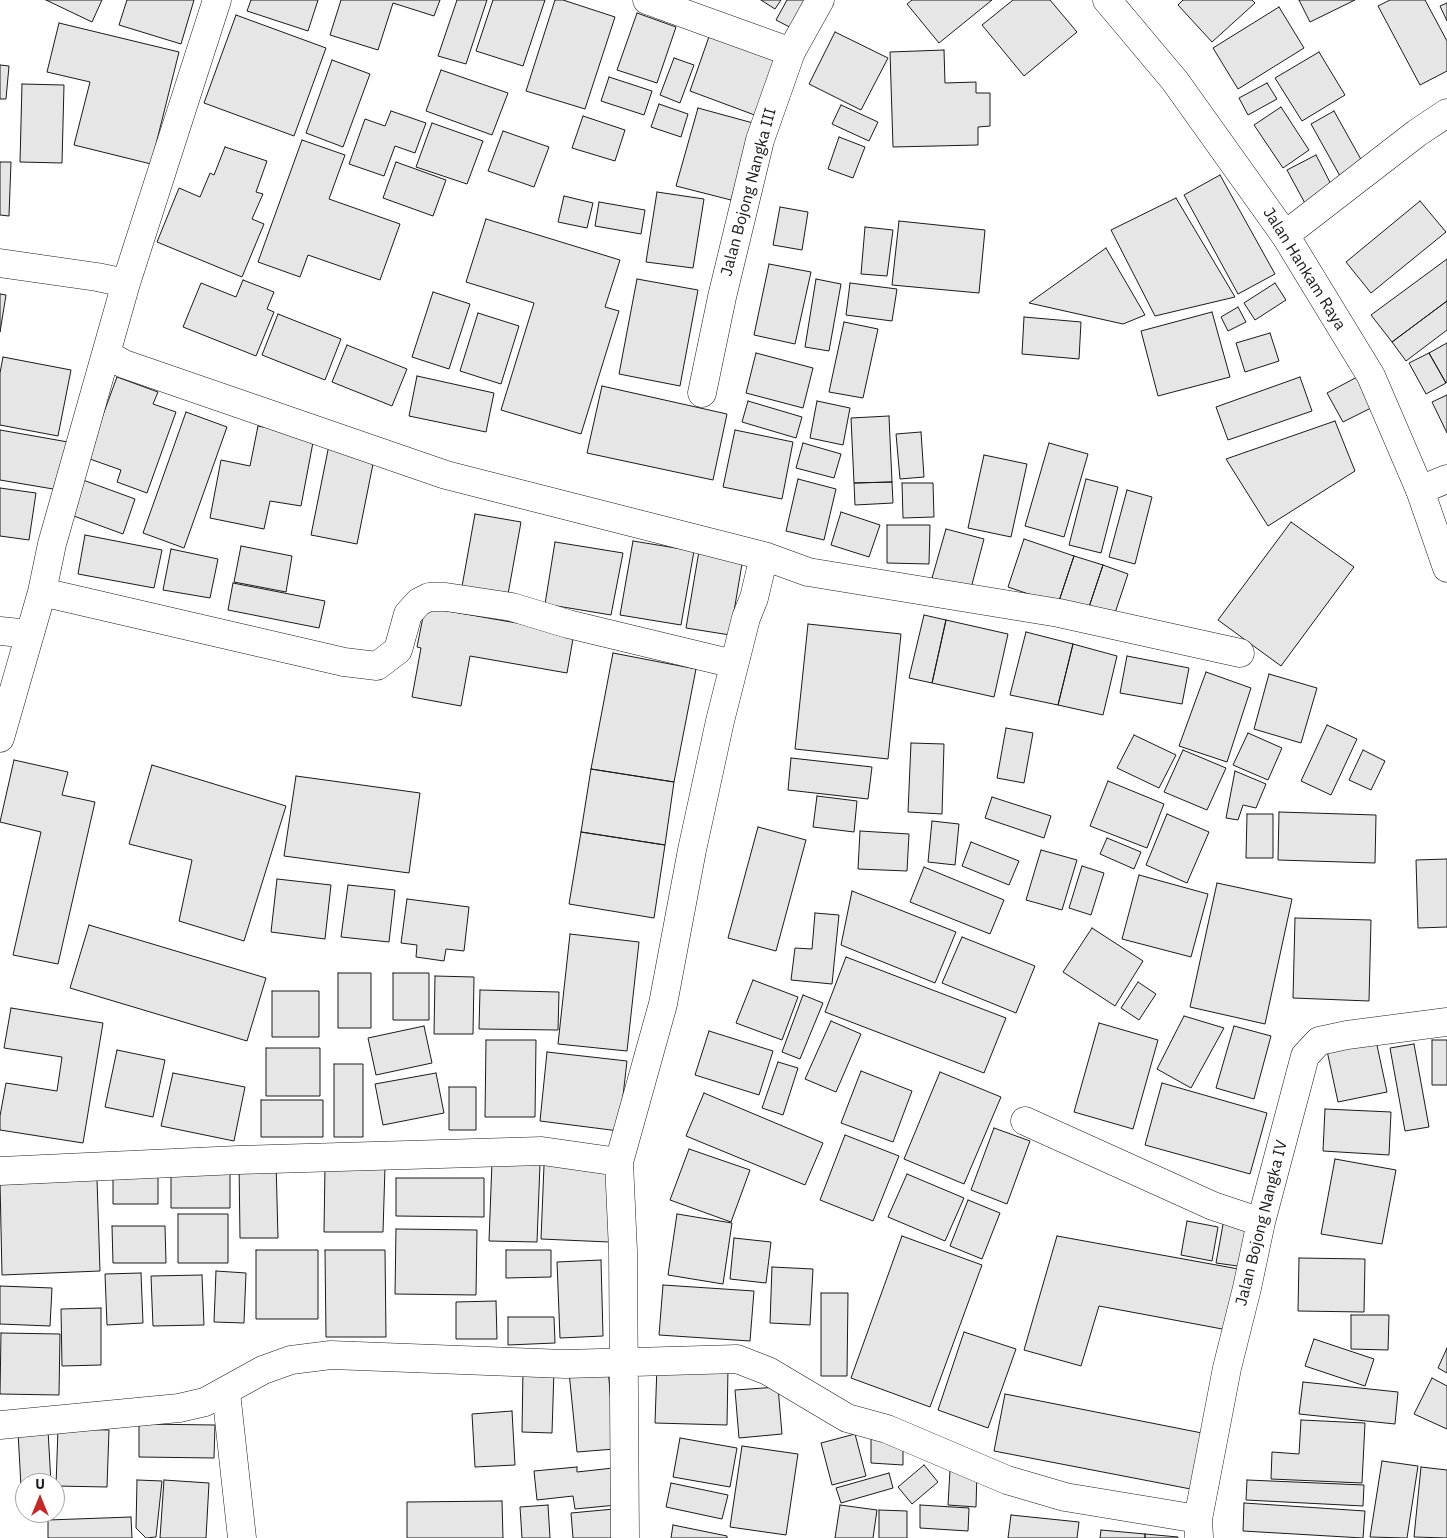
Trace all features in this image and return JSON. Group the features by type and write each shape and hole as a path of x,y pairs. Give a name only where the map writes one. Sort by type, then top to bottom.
{"street":[{"path":"0,738 42,592 52,544 126,284 217,0"},
{"path":"647,0 791,52"},
{"name":"Jalan Bojong Nangka III","path":"702,393 722,297 760,140 791,52 820,0"},
{"name":"Jalan Hankam Raya","path":"1107,0 1175,82 1286,235 1370,376 1420,490 1447,568"},
{"path":"1286,235 1417,133 1447,113"},
{"path":"0,263 126,284"},
{"path":"106,354 124,364 446,476 764,556 808,572 1059,613 1240,653"},
{"path":"1420,490 1447,479"},
{"path":"625,1538 623,1251 619,1162 662,1004 694,840 734,664 764,556"},
{"path":"42,592 344,662 377,666 398,650 408,614 418,602 429,597 446,597 512,607 568,624 734,664"},
{"path":"0,631 30,634"},
{"name":"Jalan Bojong Nangka IV","path":"1199,1529 1227,1368 1261,1222 1305,1056 1319,1041 1347,1035 1447,1022"},
{"path":"1025,1121 1213,1206 1261,1222"},
{"path":"0,1171 248,1160 542,1151 619,1162"},
{"path":"0,1425 178,1408 205,1402 263,1370 291,1360 331,1355 566,1364 737,1359 768,1371 847,1418 886,1429 1007,1480 1065,1497 1199,1529"},
{"path":"226,1392 242,1538"}],"building":[{"path":"46,0 102,0 92,22"},
{"path":"127,0 194,0 181,44 119,25"},
{"path":"251,0 318,0 308,31 247,11"},
{"path":"341,0 440,0 434,16 393,3 378,50 330,35"},
{"path":"457,0 487,0 466,64 438,56"},
{"path":"493,0 545,0 523,66 476,51"},
{"path":"555,0 563,0 615,17 585,109 526,91"},
{"path":"761,0 781,0 775,9"},
{"path":"787,0 819,0 801,33 776,20"},
{"path":"912,0 992,0 939,43 907,4"},
{"path":"1013,0 1050,0 1077,32 1024,76 982,25"},
{"path":"1183,0 1252,0 1255,3 1212,42 1178,5"},
{"path":"1299,0 1355,0 1310,22"},
{"path":"1390,0 1425,0 1447,41 1447,71 1420,85 1378,6"},
{"path":"1447,3 1447,21 1440,6"},
{"path":"1279,7 1304,48 1238,89 1213,48"},
{"path":"637,13 676,27 657,83 617,70"},
{"path":"236,15 326,48 294,136 204,103"},
{"path":"59,23 179,52 151,164 74,145 90,82 47,72"},
{"path":"712,28 783,54 760,117 690,91"},
{"path":"835,32 888,58 861,110 809,84"},
{"path":"944,50 945,83 976,82 976,93 990,93 990,126 978,127 978,145 893,147 890,52"},
{"path":"1319,52 1345,95 1302,121 1275,78"},
{"path":"674,58 694,65 680,103 660,95"},
{"path":"332,60 370,74 343,147 306,133"},
{"path":"0,65 9,66 6,99 0,99"},
{"path":"441,70 508,93 492,135 426,111"},
{"path":"609,77 652,91 644,115 601,101"},
{"path":"1267,83 1277,99 1248,115 1239,98"},
{"path":"22,84 64,85 62,163 20,162"},
{"path":"659,104 688,114 681,137 651,127"},
{"path":"841,105 878,122 869,141 832,124"},
{"path":"1281,107 1309,150 1283,168 1254,125"},
{"path":"698,108 753,123 731,200 676,186"},
{"path":"391,111 426,123 415,153 395,146 384,176 349,164 365,119 385,126"},
{"path":"1334,111 1363,163 1340,176 1311,124"},
{"path":"583,116 625,130 615,161 572,148"},
{"path":"432,123 483,141 467,184 416,167"},
{"path":"503,131 549,147 534,187 488,171"},
{"path":"839,137 865,147 853,178 828,169"},
{"path":"302,140 345,155 329,199 400,224 380,280 308,255 300,277 258,262"},
{"path":"225,147 267,161 256,192 263,194 252,219 264,224 242,277 157,242 179,188 200,197 210,173 214,175"},
{"path":"1316,155 1335,192 1307,207 1287,170"},
{"path":"0,162 11,162 9,216 0,215"},
{"path":"396,162 446,180 433,216 383,198"},
{"path":"1220,175 1275,274 1238,294 1184,195"},
{"path":"657,192 704,199 693,268 646,262"},
{"path":"564,196 593,203 587,228 558,222"},
{"path":"1176,198 1235,297 1155,316 1111,230"},
{"path":"1420,201 1446,232 1371,293 1346,262"},
{"path":"599,202 645,210 641,234 595,226"},
{"path":"780,207 808,212 802,250 773,245"},
{"path":"486,219 620,260 605,307 619,311 581,434 501,410 534,303 466,282"},
{"path":"899,221 985,230 979,293 892,285"},
{"path":"865,227 893,230 887,276 861,274"},
{"path":"1106,248 1145,315 1123,324 1029,303"},
{"path":"1447,259 1447,301 1392,342 1371,315"},
{"path":"769,264 811,272 795,344 754,335"},
{"path":"637,279 698,290 680,386 619,374"},
{"path":"816,279 841,284 829,351 805,347"},
{"path":"243,280 274,292 267,309 274,312 256,356 183,327 201,283 236,297"},
{"path":"850,283 897,289 892,321 846,315"},
{"path":"1275,283 1286,300 1255,320 1244,303"},
{"path":"433,292 470,304 449,369 412,357"},
{"path":"0,294 6,295 0,332"},
{"path":"1447,301 1447,330 1406,361 1392,342"},
{"path":"1238,307 1246,322 1228,331 1221,317"},
{"path":"1212,312 1230,377 1158,396 1141,331"},
{"path":"478,313 519,326 501,384 460,371"},
{"path":"278,314 341,339 325,380 262,355"},
{"path":"1024,317 1081,322 1079,359 1022,354"},
{"path":"844,322 878,329 863,398 829,392"},
{"path":"1270,333 1279,361 1245,372 1236,343"},
{"path":"1447,343 1447,382 1446,383 1429,353"},
{"path":"347,345 407,369 392,406 332,382"},
{"path":"756,353 813,368 803,408 746,393"},
{"path":"1429,353 1446,383 1426,394 1409,363"},
{"path":"3,357 71,370 58,436 0,425 0,373"},
{"path":"417,376 494,393 486,432 409,416"},
{"path":"1359,376 1375,406 1343,422 1327,393"},
{"path":"117,377 158,392 153,404 176,412 147,493 117,482 121,470 87,458"},
{"path":"1300,377 1312,411 1228,440 1216,407"},
{"path":"602,386 727,414 713,480 587,453"},
{"path":"1447,395 1447,433 1432,402"},
{"path":"748,401 802,417 796,438 742,422"},
{"path":"817,401 850,408 843,445 810,438"},
{"path":"186,412 227,427 184,548 143,533"},
{"path":"889,416 892,482 854,483 851,418"},
{"path":"1335,421 1355,471 1268,526 1226,459"},
{"path":"258,426 314,437 301,506 270,501 264,529 210,518 221,460 250,466"},
{"path":"0,430 68,442 59,490 0,480"},
{"path":"735,430 793,442 782,499 723,487"},
{"path":"921,432 924,477 900,479 896,434"},
{"path":"803,443 841,454 834,478 796,468"},
{"path":"1049,443 1088,454 1064,537 1025,526"},
{"path":"329,445 375,454 357,544 311,535"},
{"path":"984,455 1027,464 1011,537 968,528"},
{"path":"798,479 836,489 824,540 786,531"},
{"path":"1086,479 1118,487 1101,553 1069,545"},
{"path":"83,480 135,499 123,534 71,515"},
{"path":"892,482 893,503 855,505 854,483"},
{"path":"902,483 933,483 934,517 903,518"},
{"path":"0,488 36,493 29,540 0,536"},
{"path":"1127,490 1152,497 1135,564 1109,557"},
{"path":"841,512 880,525 869,557 831,545"},
{"path":"475,514 521,522 507,600 461,592"},
{"path":"1291,522 1354,567 1281,666 1218,620"},
{"path":"887,525 930,525 929,564 887,563"},
{"path":"946,529 984,539 971,588 932,578"},
{"path":"85,535 162,550 154,588 78,574"},
{"path":"1024,539 1074,556 1058,604 1008,587"},
{"path":"633,541 694,551 681,625 620,615"},
{"path":"555,542 623,553 611,615 545,604"},
{"path":"241,546 292,556 286,592 234,582"},
{"path":"171,549 218,559 210,598 163,590"},
{"path":"699,551 743,558 730,635 686,628"},
{"path":"1074,556 1103,565 1087,613 1058,604"},
{"path":"1103,565 1128,574 1112,622 1087,613"},
{"path":"233,583 325,601 319,628 228,610"},
{"path":"425,607 574,633 567,673 470,656 461,706 412,697 421,648 417,647"},
{"path":"924,615 946,620 932,683 909,678"},
{"path":"946,620 1008,634 994,697 932,683"},
{"path":"808,624 901,634 888,759 795,749"},
{"path":"1026,632 1073,644 1058,705 1010,695"},
{"path":"1073,644 1117,656 1103,715 1058,705"},
{"path":"613,653 696,669 674,782 591,769"},
{"path":"1127,656 1189,668 1182,704 1120,693"},
{"path":"1206,672 1251,688 1227,762 1179,746"},
{"path":"1269,674 1317,688 1301,743 1254,729"},
{"path":"1327,725 1357,739 1331,795 1301,781"},
{"path":"1006,728 1033,733 1024,783 997,778"},
{"path":"1248,733 1282,748 1268,780 1233,765"},
{"path":"1134,735 1176,755 1159,788 1117,768"},
{"path":"911,743 944,744 942,814 908,812"},
{"path":"1183,750 1226,768 1207,810 1164,792"},
{"path":"1363,750 1385,761 1371,790 1349,780"},
{"path":"791,758 872,767 868,799 788,790"},
{"path":"14,760 68,772 62,795 95,802 58,964 13,955 41,832 0,822"},
{"path":"152,765 286,806 244,941 179,921 192,860 129,844"},
{"path":"591,769 674,782 665,845 581,832"},
{"path":"1235,771 1266,784 1256,808 1243,805 1238,820 1226,818"},
{"path":"296,776 420,793 409,873 284,856"},
{"path":"1108,781 1164,804 1147,848 1090,826"},
{"path":"817,796 857,801 854,832 813,827"},
{"path":"992,797 1051,816 1044,838 985,818"},
{"path":"1279,812 1376,815 1375,863 1278,860"},
{"path":"1167,814 1209,832 1187,883 1146,865"},
{"path":"1247,814 1273,814 1273,858 1246,858"},
{"path":"932,821 959,824 955,865 928,862"},
{"path":"758,827 806,840 776,951 728,938"},
{"path":"860,831 909,834 907,871 858,869"},
{"path":"581,832 665,845 654,918 569,904"},
{"path":"1107,838 1141,852 1134,869 1100,854"},
{"path":"971,842 1019,861 1009,885 962,866"},
{"path":"1041,850 1077,860 1062,910 1026,900"},
{"path":"1447,859 1447,927 1418,928 1416,860"},
{"path":"1082,866 1104,873 1091,915 1069,908"},
{"path":"924,867 1004,900 990,934 910,902"},
{"path":"1139,875 1208,894 1191,957 1122,939"},
{"path":"277,879 331,885 325,939 271,932"},
{"path":"1217,883 1292,899 1265,1024 1190,1007"},
{"path":"348,885 395,890 389,942 341,937"},
{"path":"852,891 956,932 935,983 841,945"},
{"path":"407,899 469,907 464,951 446,949 444,961 416,957 417,945 401,943"},
{"path":"815,913 839,915 832,984 791,980 795,948 812,949"},
{"path":"1295,918 1371,920 1369,1001 1293,998"},
{"path":"89,925 266,978 247,1041 70,988"},
{"path":"1092,928 1143,961 1115,1006 1063,972"},
{"path":"570,934 639,942 627,1051 558,1044"},
{"path":"962,937 1035,966 1016,1013 942,983"},
{"path":"846,957 1006,1018 984,1073 825,1012"},
{"path":"338,973 371,973 371,1028 338,1028"},
{"path":"393,973 429,973 429,1020 393,1020"},
{"path":"435,976 474,977 473,1034 434,1034"},
{"path":"753,980 798,997 782,1040 736,1023"},
{"path":"1138,982 1156,994 1139,1020 1121,1008"},
{"path":"480,990 559,992 558,1030 479,1029"},
{"path":"272,991 319,991 319,1037 272,1037"},
{"path":"803,995 823,1003 800,1059 782,1052"},
{"path":"11,1008 103,1023 83,1143 0,1130 0,1116 6,1083 57,1091 62,1057 4,1048"},
{"path":"1184,1016 1224,1028 1191,1088 1157,1069"},
{"path":"831,1021 861,1034 836,1092 805,1079"},
{"path":"1099,1023 1158,1040 1133,1129 1074,1112"},
{"path":"424,1026 432,1063 376,1075 368,1038"},
{"path":"1234,1026 1271,1036 1254,1099 1216,1088"},
{"path":"709,1031 773,1051 759,1095 695,1075"},
{"path":"1375,1036 1387,1092 1338,1102 1326,1046"},
{"path":"486,1040 536,1040 535,1117 485,1117"},
{"path":"1432,1040 1447,1040 1447,1085 1432,1085"},
{"path":"1414,1044 1429,1127 1405,1131 1390,1048"},
{"path":"266,1048 320,1048 320,1096 266,1096"},
{"path":"117,1050 165,1060 153,1117 105,1107"},
{"path":"547,1052 627,1061 619,1131 540,1121"},
{"path":"778,1062 798,1068 783,1115 762,1108"},
{"path":"334,1064 363,1064 363,1137 334,1137"},
{"path":"861,1071 912,1091 893,1142 841,1123"},
{"path":"940,1072 1001,1097 964,1184 904,1159"},
{"path":"173,1073 245,1087 234,1141 161,1126"},
{"path":"436,1073 444,1113 383,1125 375,1084"},
{"path":"1162,1083 1267,1113 1250,1174 1145,1145"},
{"path":"449,1087 476,1087 476,1130 449,1130"},
{"path":"704,1093 823,1143 805,1185 686,1136"},
{"path":"261,1100 323,1100 323,1137 261,1137"},
{"path":"1325,1109 1391,1112 1389,1155 1323,1151"},
{"path":"994,1128 1030,1141 1007,1204 971,1190"},
{"path":"845,1135 899,1156 873,1221 820,1200"},
{"path":"689,1149 750,1170 731,1222 670,1200"},
{"path":"1335,1159 1396,1170 1382,1244 1321,1234"},
{"path":"276,1161 278,1238 240,1238 239,1162"},
{"path":"492,1162 540,1164 537,1242 489,1241"},
{"path":"544,1165 612,1168 609,1242 541,1239"},
{"path":"325,1166 385,1167 383,1232 324,1232"},
{"path":"158,1168 158,1204 113,1204 113,1169"},
{"path":"171,1168 230,1168 230,1208 171,1208"},
{"path":"907,1174 964,1198 945,1241 888,1217"},
{"path":"396,1178 484,1178 484,1217 396,1216"},
{"path":"97,1179 100,1271 2,1275 0,1182"},
{"path":"968,1200 1000,1213 982,1259 950,1246"},
{"path":"178,1214 228,1214 228,1263 178,1263"},
{"path":"677,1214 732,1223 723,1284 668,1275"},
{"path":"1224,1219 1253,1224 1245,1267 1216,1263"},
{"path":"1187,1221 1218,1227 1212,1261 1181,1255"},
{"path":"112,1226 165,1226 166,1263 113,1263"},
{"path":"396,1229 477,1230 476,1295 395,1294"},
{"path":"902,1236 982,1265 930,1407 851,1378"},
{"path":"1057,1236 1244,1270 1233,1331 1099,1306 1081,1366 1024,1350"},
{"path":"734,1238 771,1242 766,1283 730,1279"},
{"path":"256,1250 318,1250 318,1319 256,1319"},
{"path":"325,1250 385,1250 386,1337 326,1337"},
{"path":"506,1250 551,1250 551,1277 506,1278"},
{"path":"1299,1258 1365,1259 1364,1312 1298,1311"},
{"path":"601,1260 603,1336 560,1338 557,1262"},
{"path":"772,1267 813,1269 810,1325 770,1323"},
{"path":"216,1271 246,1273 244,1323 214,1322"},
{"path":"141,1273 143,1323 107,1325 105,1274"},
{"path":"202,1275 204,1325 153,1326 151,1276"},
{"path":"663,1285 754,1291 750,1341 659,1335"},
{"path":"0,1286 52,1288 50,1326 0,1324"},
{"path":"821,1293 848,1293 847,1376 821,1376"},
{"path":"496,1301 497,1339 456,1339 456,1302"},
{"path":"101,1308 101,1365 62,1366 61,1309"},
{"path":"1351,1315 1389,1315 1388,1350 1351,1349"},
{"path":"508,1317 554,1317 555,1343 508,1345"},
{"path":"964,1332 1016,1349 988,1428 938,1410"},
{"path":"1,1333 60,1334 59,1395 0,1394"},
{"path":"1314,1339 1374,1359 1365,1386 1305,1366"},
{"path":"1447,1348 1447,1373 1438,1368"},
{"path":"657,1366 728,1368 727,1425 655,1423"},
{"path":"608,1368 615,1449 577,1452 569,1372"},
{"path":"523,1370 554,1370 552,1433 522,1432"},
{"path":"1432,1378 1447,1386 1447,1429 1414,1414"},
{"path":"1303,1382 1398,1392 1395,1424 1299,1414"},
{"path":"778,1387 782,1434 739,1438 735,1390"},
{"path":"1005,1394 1212,1435 1201,1491 994,1451"},
{"path":"512,1411 515,1465 475,1467 472,1414"},
{"path":"1301,1420 1365,1423 1362,1483 1271,1479 1272,1452 1299,1454"},
{"path":"139,1424 215,1425 214,1458 139,1457"},
{"path":"58,1429 109,1430 107,1487 65,1486 65,1473 56,1473"},
{"path":"48,1430 50,1473 20,1473 18,1432"},
{"path":"855,1434 866,1476 832,1485 821,1443"},
{"path":"680,1438 737,1448 730,1487 673,1477"},
{"path":"871,1438 903,1440 903,1465 871,1463"},
{"path":"742,1446 798,1454 786,1535 730,1527"},
{"path":"1382,1461 1418,1466 1407,1538 1370,1537"},
{"path":"924,1465 938,1482 912,1504 898,1487"},
{"path":"577,1467 577,1472 613,1468 617,1505 575,1509 573,1496 537,1500 534,1471"},
{"path":"1421,1467 1447,1470 1447,1538 1414,1537"},
{"path":"950,1470 977,1471 976,1507 948,1505"},
{"path":"889,1473 893,1488 841,1503 836,1488"},
{"path":"137,1480 162,1481 156,1537 146,1538 136,1528"},
{"path":"164,1480 209,1483 206,1538 160,1538"},
{"path":"1247,1480 1364,1485 1363,1506 1246,1500"},
{"path":"671,1483 728,1495 722,1519 666,1507"},
{"path":"502,1501 503,1538 407,1538 407,1502"},
{"path":"1244,1503 1365,1511 1363,1538 1243,1531"},
{"path":"548,1505 550,1538 522,1538 520,1507"},
{"path":"840,1505 877,1510 873,1538 835,1538"},
{"path":"920,1505 969,1508 968,1531 920,1528"},
{"path":"614,1509 616,1538 573,1538 571,1513"},
{"path":"879,1510 907,1511 907,1538 879,1538"},
{"path":"1011,1515 1079,1522 1077,1538 1008,1538"},
{"path":"131,1517 132,1538 48,1538 48,1523 65,1523 65,1519"},
{"path":"673,1525 727,1536 727,1538 671,1538"},
{"path":"1101,1530 1145,1534 1145,1538 1100,1538"},
{"path":"1145,1534 1178,1537 1178,1538 1145,1538"}]}
